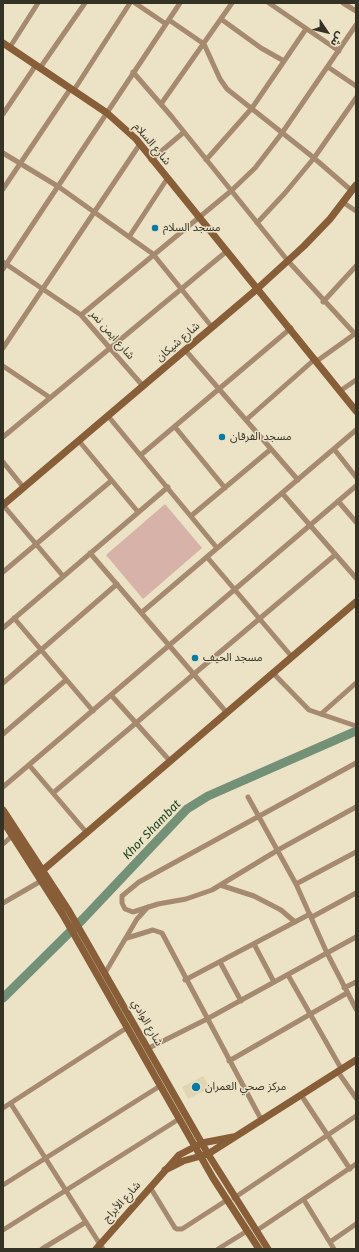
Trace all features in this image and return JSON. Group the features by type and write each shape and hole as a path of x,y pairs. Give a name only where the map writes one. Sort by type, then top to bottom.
{"street":[{"path":"10,47 38,3"},
{"path":"3,114 85,3"},
{"path":"3,189 73,89 130,3"},
{"path":"135,3 204,44 223,84 282,133 354,188"},
{"path":"3,269 5,263 59,187 180,3"},
{"path":"161,104 232,3"},
{"path":"269,3 339,51"},
{"path":"277,9 281,3"},
{"path":"343,3 356,11"},
{"path":"221,19 261,48 284,61"},
{"path":"81,315 231,191 255,168 282,133 356,25"},
{"path":"206,160 252,108 306,29"},
{"name":"شارع السلام","path":"3,43 108,113 140,144 151,160 291,328 356,411"},
{"path":"328,67 356,86"},
{"path":"134,72 288,261 323,302 355,334 316,360 246,420"},
{"path":"257,223 285,193 314,158 356,98"},
{"path":"151,160 184,132"},
{"path":"3,348 140,144"},
{"path":"3,153 59,187 153,254 212,327"},
{"path":"129,237 167,179"},
{"name":"شارع شيكان","path":"3,505 186,351 257,289 322,228 354,188"},
{"path":"344,202 356,211"},
{"path":"3,437 180,288 227,251"},
{"name":"شارع ايمن نمر","path":"5,263 81,315 143,386"},
{"path":"323,302 356,266"},
{"path":"142,454 220,390 291,328"},
{"path":"186,351 298,480"},
{"path":"3,366 48,398"},
{"path":"340,391 356,380"},
{"path":"108,416 142,454 217,548"},
{"path":"175,427 225,488"},
{"path":"141,613 356,430"},
{"path":"79,441 138,512"},
{"path":"191,516 271,449"},
{"path":"334,449 356,477"},
{"path":"3,462 24,488"},
{"path":"3,572 111,480"},
{"path":"3,787 234,588 356,486"},
{"path":"3,628 168,488"},
{"path":"282,492 356,578"},
{"path":"338,501 356,522"},
{"path":"3,505 63,576"},
{"path":"90,553 227,713"},
{"path":"53,793 258,618 335,555"},
{"path":"208,556 258,618 292,657"},
{"path":"3,683 117,584"},
{"path":"43,870 356,602"},
{"path":"14,618 93,710"},
{"path":"273,674 309,710 356,726"},
{"path":"3,734 66,680"},
{"path":"321,714 356,683"},
{"path":"111,695 170,761"},
{"path":"356,763 139,882 122,896 122,904 125,909 132,912 148,906 200,895 356,807"},
{"path":"29,765 88,833"},
{"path":"248,798 260,817 296,884 327,953 356,1009"},
{"name":"شارع الوادي","path":"3,810 69,911 81,939 160,1086 227,1200 259,1249"},
{"name":"شارع الوادي","path":"3,821 63,915 105,973 208,1154 234,1198 268,1249"},
{"path":"3,844 12,836"},
{"path":"296,884 356,852"},
{"path":"3,904 42,881"},
{"path":"220,885 254,896 281,910 295,922"},
{"path":"185,980 295,922 311,916 356,893"},
{"path":"105,973 111,960 127,938 137,919 148,906"},
{"path":"127,938 154,930 162,933 185,980 262,1121"},
{"path":"149,1048 207,1020 356,937"},
{"path":"254,944 274,982"},
{"path":"220,962 241,1001"},
{"path":"288,975 356,1098"},
{"path":"344,988 356,982"},
{"path":"229,1061 347,994"},
{"path":"3,1108 128,1027"},
{"path":"165,1170 183,1161 208,1154 356,1060"},
{"path":"3,1185 160,1086"},
{"path":"301,1095 350,1169"},
{"path":"11,1104 86,1222 100,1247"},
{"path":"234,1198 356,1116"},
{"path":"3,1230 179,1119"},
{"name":"شارع الأبراج","path":"100,1247 179,1155 202,1143 235,1136"},
{"path":"256,1231 356,1164"},
{"path":"150,1187 177,1229 182,1229 227,1200"},
{"path":"304,1200 334,1249"},
{"path":"42,1249 86,1222"},
{"path":"330,1242 356,1224"},
{"path":"218,1249 248,1231"}],"shaded area":[{"path":"165,504 202,548 143,599 106,555"},
{"name":"مركز صحي العمران","path":"203,1076 210,1088 188,1099 182,1087"}],"waterway":[{"name":"Khor Shambat","path":"3,998 83,919 187,809 208,796 356,731"}],"place":[{"name":"مسجد السلام","path":"155,228"},
{"name":"مسجد الفرقان","path":"222,437"},
{"name":"مسجد الحيف","path":"195,658"},
{"name":"مركز صحي العمران","path":"196,1087"}]}
